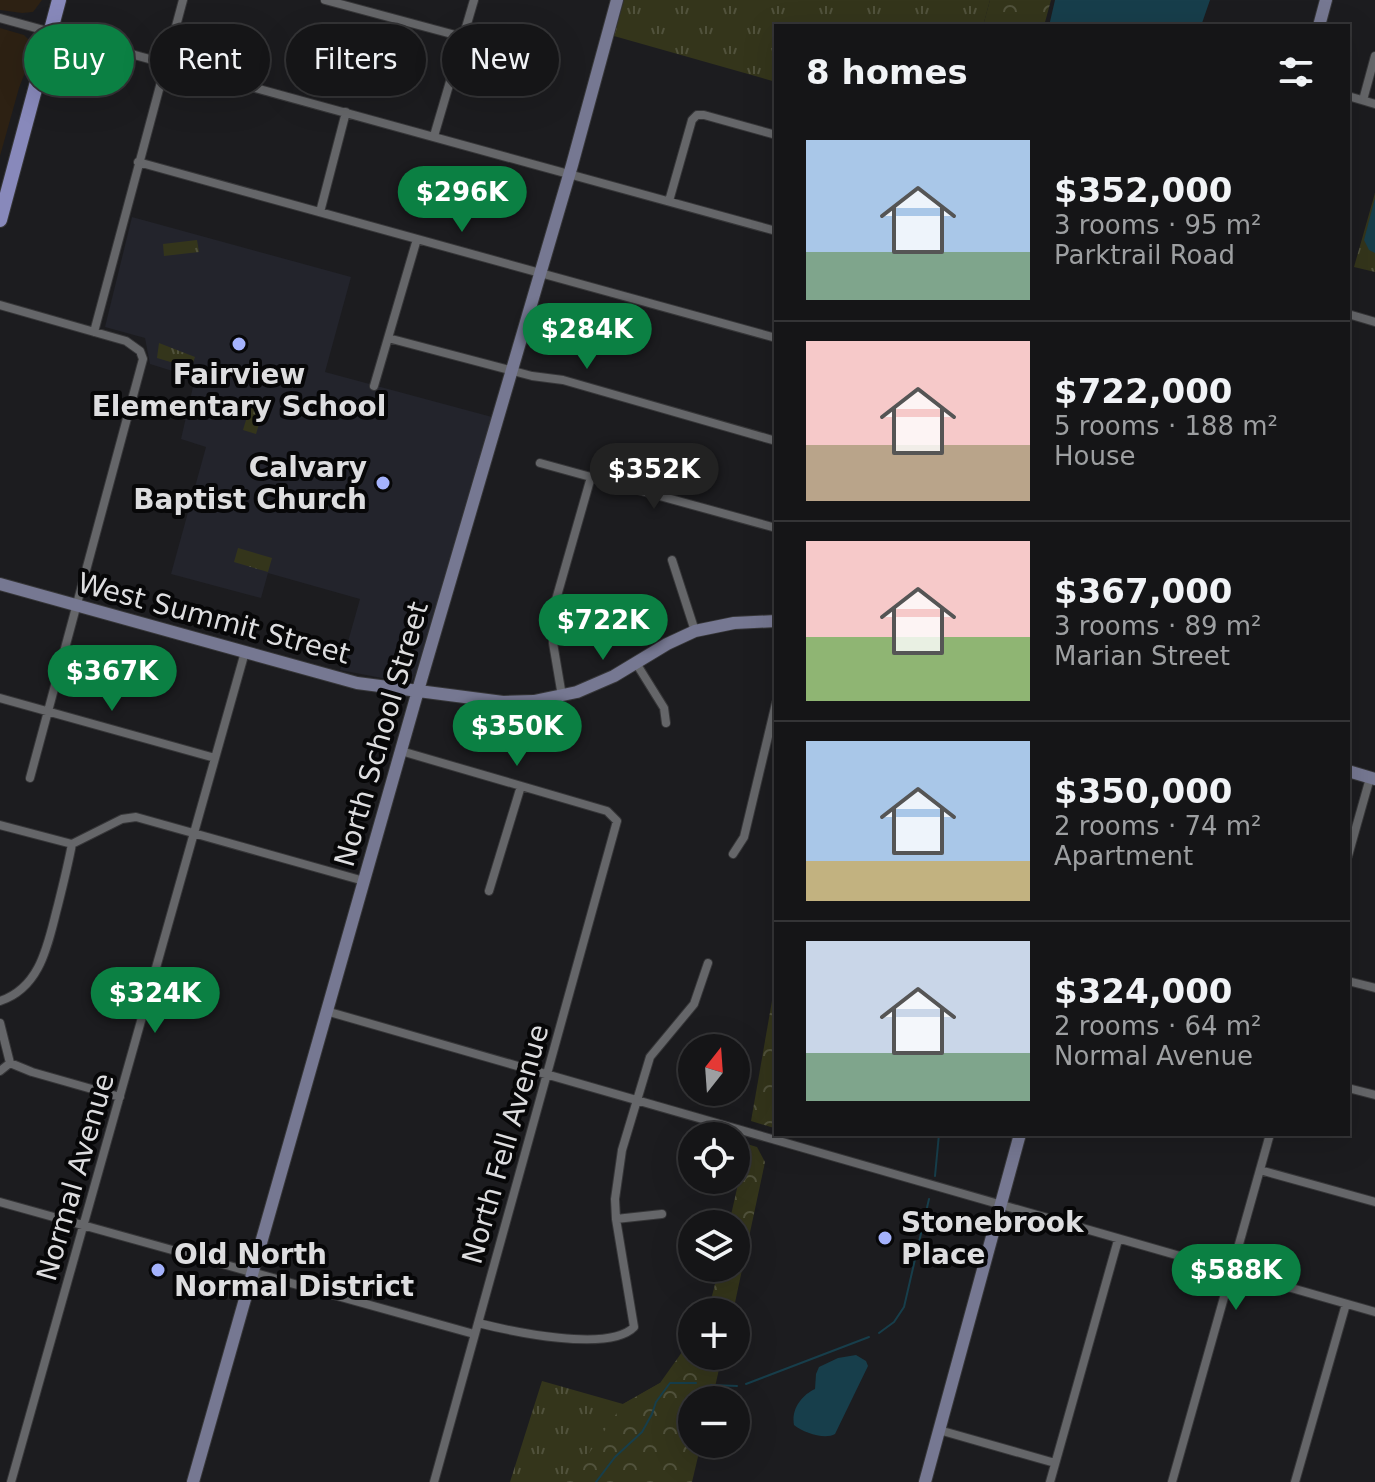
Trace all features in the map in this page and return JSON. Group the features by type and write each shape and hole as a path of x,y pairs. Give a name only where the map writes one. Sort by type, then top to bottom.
{"main road":[{"path":"53,24 59,0"},
{"path":"0,220 34,96"}],"street":[{"path":"176,24 183,0"},
{"path":"325,0 442,31"},
{"path":"467,24 474,0"},
{"name":"North School Street","path":"193,1482 617,0"},
{"path":"1320,24 1326,0"},
{"path":"0,18 24,25"},
{"path":"1363,100 1375,56"},
{"path":"270,91 774,230"},
{"path":"94,332 156,96"},
{"path":"434,136 446,96"},
{"path":"1350,97 1375,104"},
{"path":"320,212 346,112"},
{"path":"669,201 692,120 697,115 774,134"},
{"path":"138,162 774,337"},
{"path":"374,386 417,239"},
{"path":"0,305 131,343 140,351 143,362 30,778"},
{"path":"1350,315 1375,322"},
{"path":"388,338 512,371 563,380 774,440"},
{"path":"540,463 774,527"},
{"path":"562,696 553,643 553,610 591,477"},
{"path":"672,560 695,631"},
{"name":"West Summit Street","path":"0,584 357,683 503,702 562,696 602,682 695,631 733,623 774,621"},
{"name":"Normal Avenue","path":"11,1482 245,652"},
{"path":"636,663 664,708 666,723"},
{"path":"0,698 215,758"},
{"path":"733,854 744,837 774,711"},
{"path":"401,751 521,786 489,891"},
{"path":"1350,772 1372,778 1350,850"},
{"name":"North Fell Avenue","path":"434,1482 616,827 615,817 607,811 521,786"},
{"path":"0,825 72,844 122,819 136,817 364,881"},
{"path":"0,1001 21,990 30,981 44,956 72,844"},
{"path":"478,1323 561,1339 630,1331 635,1323 616,1219 618,1173 635,1100 650,1057 694,1004 708,963"},
{"path":"1350,982 1375,988"},
{"path":"326,1011 1375,1312"},
{"path":"0,1023 10,1063"},
{"path":"10,1063 120,1097"},
{"path":"0,1071 10,1063"},
{"path":"1350,1089 1375,1095"},
{"path":"925,1482 1019,1136"},
{"path":"1172,1482 1269,1136"},
{"path":"1260,1170 1375,1202"},
{"path":"0,1202 474,1334"},
{"path":"616,1219 662,1214"},
{"path":"1050,1482 1118,1240"},
{"path":"1295,1482 1346,1304"},
{"path":"939,1430 1055,1463"}],"shaded area":[{"path":"0,0 42,0 33,12 22,13 0,10"},
{"path":"0,28 24,35 24,75 0,156"},
{"path":"132,217 351,277 325,372 492,417 412,681 340,670 360,599 268,573 261,598 171,574 206,447 181,439 195,378 150,364 145,338 105,327"}],"green space":[{"path":"624,0 990,0 984,24 774,24 774,81 614,36"},
{"path":"990,0 1051,0 1045,24 984,24"},
{"path":"1375,193 1375,272 1354,267"},
{"path":"197,240 199,252 164,256 163,244"},
{"path":"159,343 195,357 191,368 157,358"},
{"path":"250,407 263,411 256,434 243,430"},
{"path":"238,548 272,558 268,572 234,562"},
{"path":"774,989 774,1128 751,1121"},
{"path":"750,1145 757,1147 765,1162 750,1232 750,1210 732,1210 736,1194 750,1194"},
{"path":"716,1282 739,1282 736,1298 712,1298"},
{"path":"678,1358 678,1370 719,1370 715,1386 678,1386 678,1458 698,1458 692,1482 566,1482 623,1404 660,1383"},
{"path":"542,1381 623,1404 660,1383 678,1393 678,1458 689,1458 683,1482 510,1482"}],"water":[{"path":"1055,0 1210,0 1202,24 1049,24"},
{"path":"1375,198 1375,253 1369,250 1364,240"},
{"path":"856,1355 868,1366 835,1434 814,1435 794,1425 798,1403 815,1389 819,1367 838,1358"}],"waterway":[{"path":"935,1176 939,1136"},
{"path":"879,1333 894,1322 904,1307 929,1199"},
{"path":"746,1384 869,1337"},
{"path":"596,1482 615,1457 642,1432 656,1402 670,1383 696,1383"},
{"path":"711,1385 737,1386"}],"place":[{"name":"Fairview Elementary School","path":"239,344"},
{"name":"Calvary Baptist Church","path":"383,483"},
{"name":"Stonebrook Place","path":"885,1238"},
{"name":"Old North Normal District","path":"158,1270"}]}
